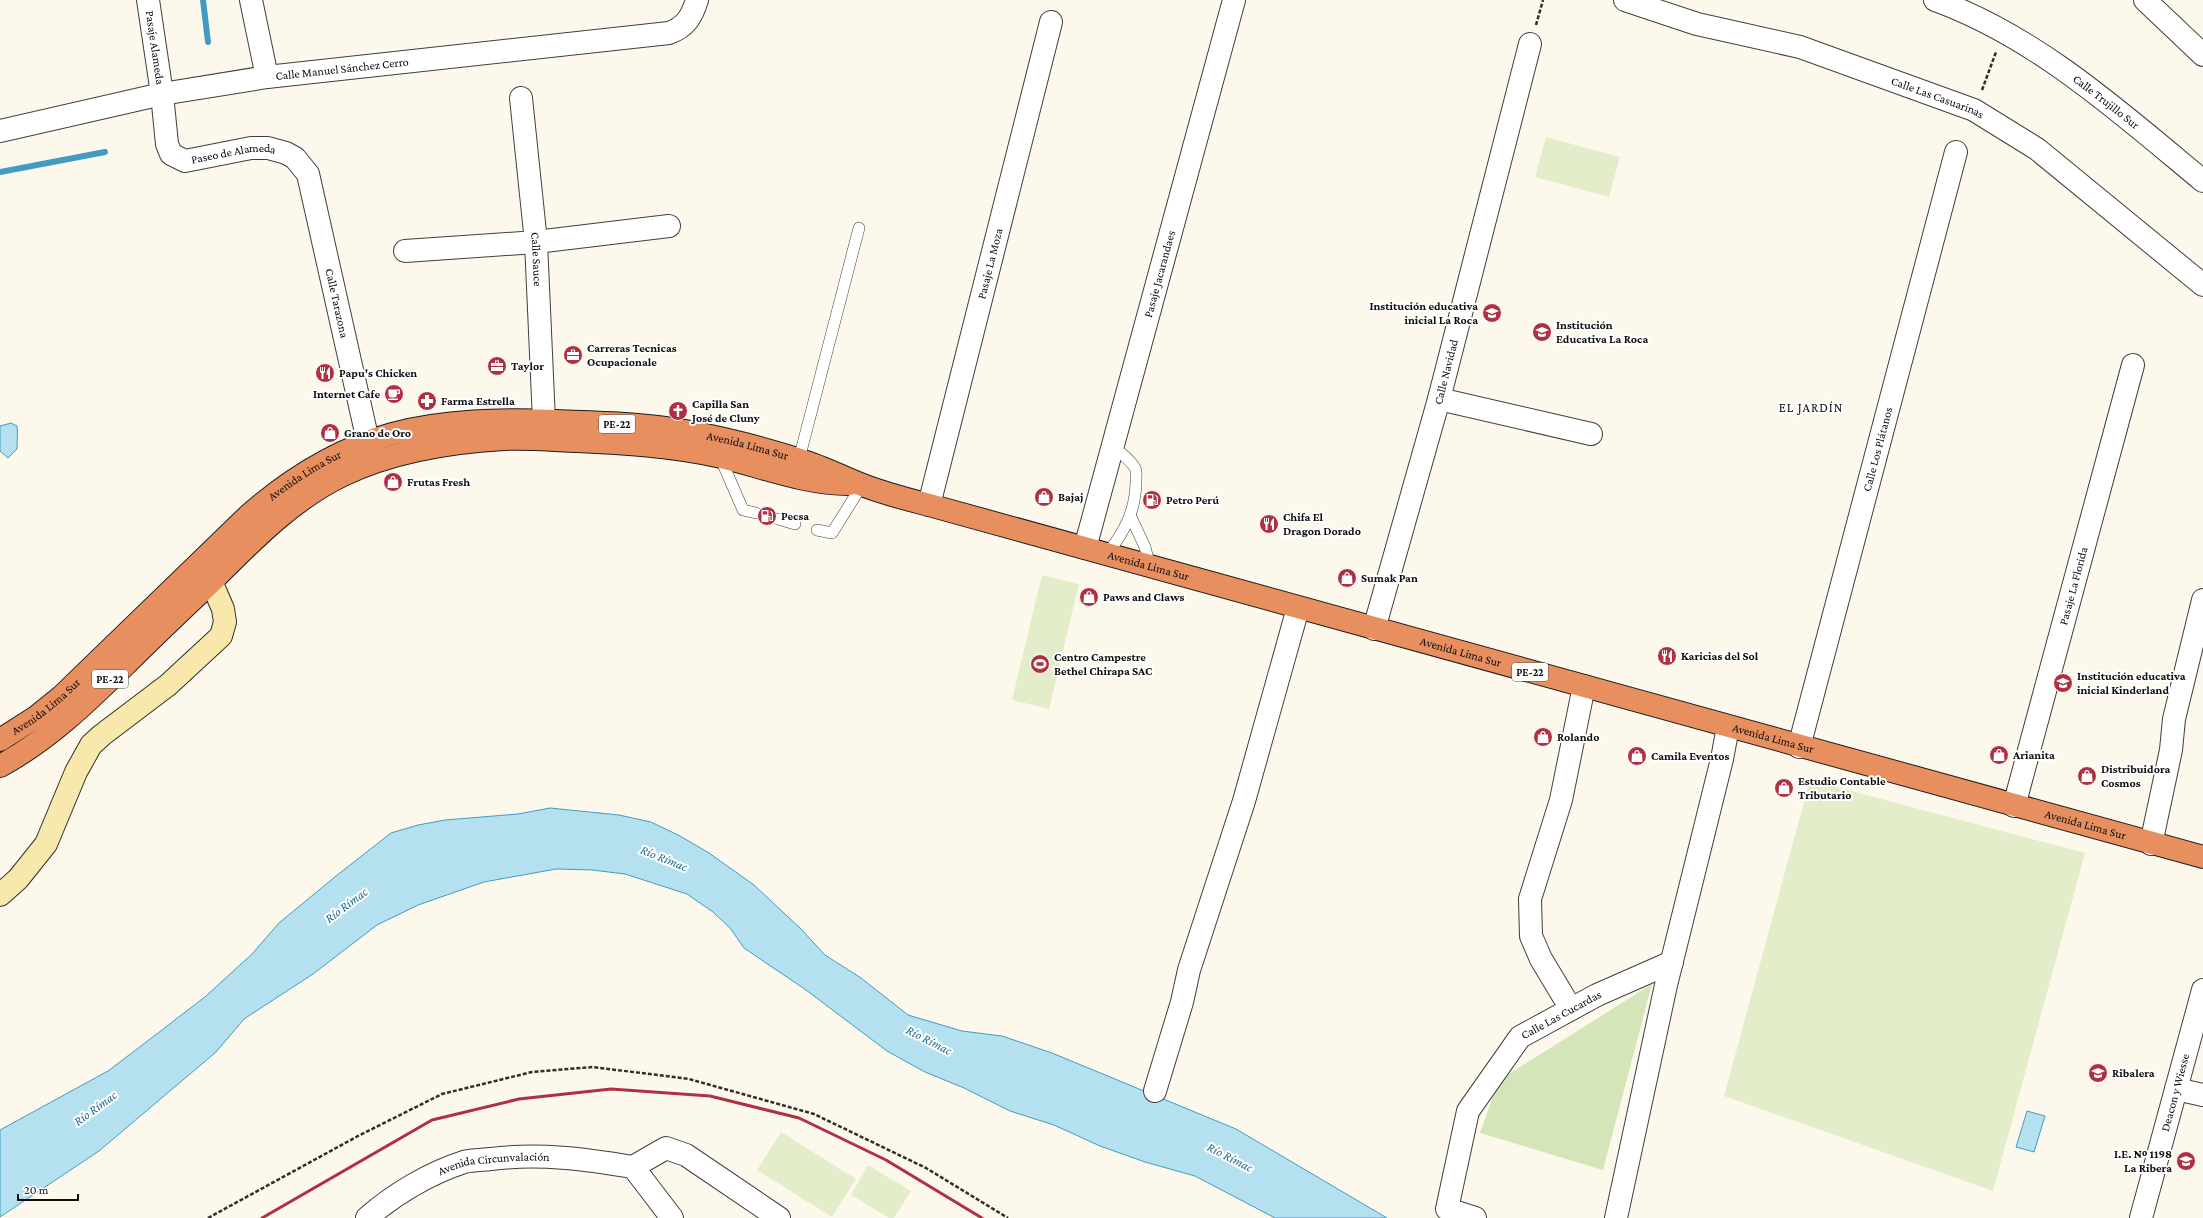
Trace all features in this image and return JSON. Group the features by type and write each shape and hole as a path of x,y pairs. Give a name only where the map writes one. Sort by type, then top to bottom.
{"highway":[{"name":"Avenida Lima Sur","path":"0,766 25,752 75,714 261,533 299,502 332,481 371,453 391,435 439,425 481,421 544,421 630,424 684,431 799,459 828,469 860,484 929,506 1584,686 2150,844 2203,857"},
{"name":"Avenida Lima Sur","path":"0,740 36,717 62,696 249,515 294,480 334,457 427,449 505,439 590,441 651,445 720,457 798,478 829,484 860,484"}],"street":[{"name":"Pasaje Alameda","path":"148,0 162,94"},
{"path":"251,0 267,77"},
{"name":"Calle Manuel Sánchez Cerro","path":"0,131 162,94 267,77 669,33 686,23 691,16 696,0"},
{"name":"Pasaje Jacarandaes","path":"1085,548 1234,0"},
{"name":"Calle Las Casuarinas","path":"1625,0 1697,24 1800,47 1974,110 2037,149 2203,285"},
{"name":"Calle Trujillo Sur","path":"1935,0 2004,31 2103,98 2203,181"},
{"path":"2145,0 2203,55"},
{"name":"Pasaje La Moza","path":"929,506 1051,22"},
{"name":"Calle Navidad","path":"1374,629 1439,399 1530,44"},
{"name":"Paseo de Alameda","path":"162,94 167,144 171,154 180,160 193,160 251,148 268,148 286,153"},
{"name":"Calle Sauce","path":"521,98 536,242 544,421"},
{"name":"Calle Los Plátanos","path":"1799,747 1956,152"},
{"name":"Calle Tarazona","path":"286,153 302,165 312,185 371,453"},
{"path":"405,251 536,242 669,226"},
{"name":"Pasaje La Florida","path":"2014,806 2133,365"},
{"path":"1439,399 1591,434"},
{"path":"0,895 18,878 46,844 76,772 91,745 168,685 221,636 225,622 223,609 211,581 198,564"},
{"path":"2150,844 2170,750 2174,719 2203,600"},
{"path":"1155,1091 1182,1002 1189,970 1244,801 1298,608"},
{"path":"1571,1009 1541,959 1531,936 1530,899 1561,800 1584,686"},
{"path":"1616,1218 1672,962 1722,759 1728,727"},
{"name":"Calle Las Cucardas","path":"1475,1218 1447,1209 1468,1111 1520,1037 1597,995 1672,962"},
{"name":"Deacon y Wiesse","path":"2141,1218 2176,1089 2200,1014 2203,990"},
{"path":"2176,1089 2203,1095"},
{"path":"672,1218 633,1167 666,1148 686,1155 779,1218"},
{"name":"Avenida Circunvalación","path":"367,1218 381,1206 419,1182 465,1162 503,1158 554,1156 633,1167"}],"lane":[{"path":"799,459 859,228"},
{"path":"1107,554 1123,534 1131,517 1136,490 1136,469 1128,459 1113,446"},
{"path":"720,457 743,510 756,513"},
{"path":"817,530 832,533 860,484"},
{"path":"1131,517 1145,547 1150,567"},
{"path":"778,519 795,524"}],"path":[{"path":"1540,8 1543,0"},
{"path":"1974,110 2004,31"},
{"path":"208,1218 358,1136 442,1094 532,1072 593,1067 689,1079 814,1114 926,1168 1008,1218"}],"green space":[{"path":"1546,137 1620,157 1609,197 1535,177"},
{"name":"Centro Campestre Bethel Chirapa SAC","path":"1042,575 1079,584 1049,709 1012,700"},
{"path":"1810,780 2085,853 1993,1191 1724,1096"},
{"path":"1652,984 1603,1170 1480,1133 1493,1096 1504,1077"},
{"path":"781,1132 856,1179 832,1217 757,1170"},
{"path":"868,1165 911,1191 894,1218 889,1218 851,1195"}],"water":[{"path":"11,423 17,426 17,449 8,458 0,451 0,426"},
{"name":"Río Rímac","path":"550,808 619,815 651,822 680,836 709,853 754,885 801,929 825,955 861,978 908,1015 962,1031 1002,1036 1052,1053 1236,1129 1387,1218 1275,1218 1195,1176 1145,1162 1100,1146 1054,1125 1010,1111 964,1088 925,1072 887,1051 806,990 744,948 730,928 713,912 687,894 625,874 592,870 556,869 484,882 418,905 377,925 313,974 244,1019 216,1052 99,1151 0,1217 0,1130 108,1071 206,996 252,954 279,923 391,833 418,825 445,820 518,814"},
{"path":"2027,1111 2045,1116 2034,1152 2016,1147"}],"waterway":[{"path":"203,0 208,42"},
{"path":"0,172 105,152"}],"railway":[{"path":"262,1218 432,1120 519,1099 611,1089 710,1096 799,1118 886,1160 982,1218"}],"place":[{"name":"Institución educativa inicial La Roca","path":"1492,313"},
{"name":"Institución Educativa La Roca","path":"1542,332"},
{"name":"Carreras Tecnicas Ocupacionale","path":"573,355"},
{"name":"Taylor","path":"497,366"},
{"name":"Papu's Chicken","path":"325,373"},
{"name":"Internet Cafe","path":"394,394"},
{"name":"Farma Estrella","path":"427,401"},
{"name":"Capilla San José de Cluny","path":"678,411"},
{"name":"Grano de Oro","path":"330,433"},
{"name":"Frutas Fresh","path":"393,482"},
{"name":"Bajaj","path":"1044,497"},
{"name":"Petro Perú","path":"1152,500"},
{"name":"Pecsa","path":"767,516"},
{"name":"Chifa El Dragon Dorado","path":"1269,524"},
{"name":"Sumak Pan","path":"1347,578"},
{"name":"Paws and Claws","path":"1089,597"},
{"name":"Karicias del Sol","path":"1667,656"},
{"name":"Centro Campestre Bethel Chirapa SAC","path":"1040,664"},
{"name":"Institución educativa inicial Kinderland","path":"2063,683"},
{"name":"Rolando","path":"1543,737"},
{"name":"Arianita","path":"1999,755"},
{"name":"Camila Eventos","path":"1637,756"},
{"name":"Distribuidora Cosmos","path":"2087,776"},
{"name":"Estudio Contable Tributario","path":"1784,788"},
{"name":"Ribalera","path":"2098,1073"},
{"name":"I.E. Nº 1198 La Ribera","path":"2186,1161"}],"district":[{"name":"EL JARDÍN","path":"1811,407"}]}
